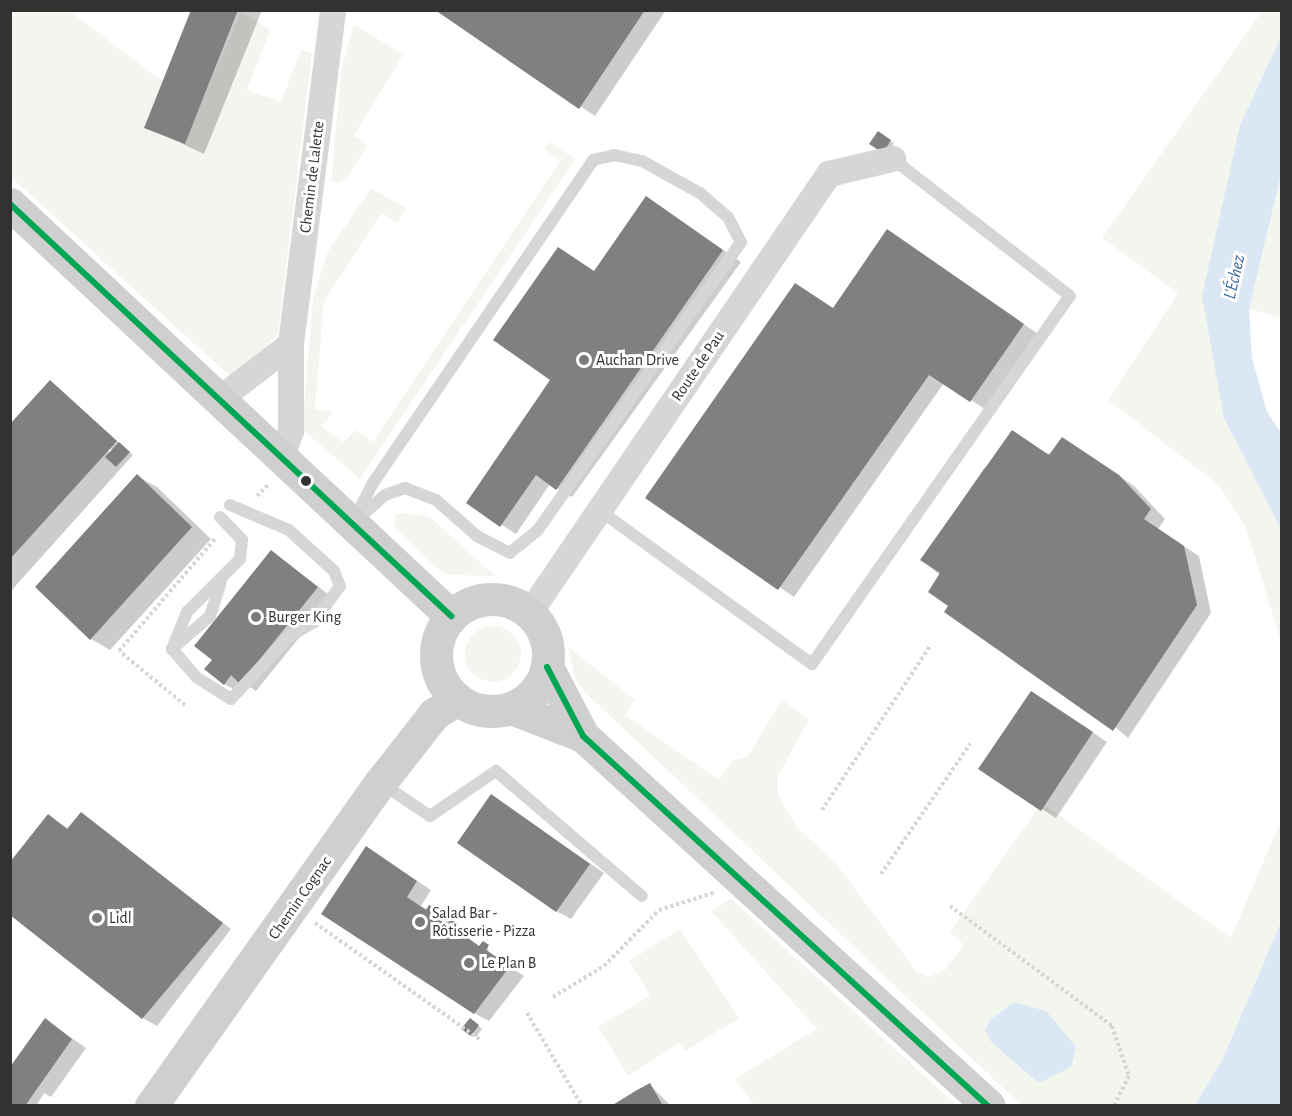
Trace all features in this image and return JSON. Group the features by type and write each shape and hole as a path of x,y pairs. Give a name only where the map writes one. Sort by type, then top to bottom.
{"main road":[{"path":"10,204 221,398 451,616"},
{"path":"583,736 511,708 474,709 457,699 445,686 436,659 441,632 451,616 465,606 498,599 529,614 541,629 547,667 583,736 989,1106"},
{"path":"511,708 528,698 547,667"},
{"name":"Chemin Cognac","path":"151,1106 294,908 380,783 434,714 457,699"}],"street":[{"name":"Chemin de Lalette","path":"282,456 291,431 291,344 333,10"},
{"name":"Route de Pau","path":"529,614 829,174 893,159"},
{"path":"221,398 291,344"}],"lane":[{"path":"614,155 667,173 700,193 738,230 741,242 524,547 510,553 497,548 416,489 385,495 352,524 373,483 593,160 614,155"},
{"path":"600,510 812,664 1070,296 893,159"},
{"path":"172,649 205,683 231,699 238,698 290,636 314,622 340,586 334,571 289,530 230,505"},
{"path":"172,649 210,616 222,584 243,551 242,540 220,517"},
{"path":"172,649 187,612 222,584"},
{"path":"380,783 430,816 496,771 642,896"}],"path":[{"path":"822,810 932,645"},
{"path":"881,874 970,744"},
{"path":"554,997 604,966 659,910 687,901"},
{"path":"950,906 1112,1026 1129,1076 1114,1106"},
{"path":"294,908 481,1040"},
{"path":"527,1013 582,1106"}],"shaded area":[{"path":"19,11 70,11 163,82 144,128 184,144 241,12 270,30 247,90 281,102 301,50 312,53 278,334 233,379 11,177 10,20"},
{"path":"1262,11 1281,11 1281,37 1240,125 1224,418 1281,529 1281,641 1246,528 1219,485 1108,400 1178,293 1102,238"},
{"path":"354,24 403,55 354,136 367,145 348,178 337,183 331,180 342,66"},
{"path":"550,142 575,159 360,479 302,429 313,299 327,253 371,188 406,208 397,223 382,213 324,301 315,409 334,412 321,426 343,442 356,430 373,442 560,161 544,149"},
{"path":"1281,175 1281,318 1249,309"},
{"path":"406,513 430,517 495,576 448,575 433,566 394,527 395,515"},
{"path":"488,626 498,626 513,634 519,643 521,654 519,665 513,674 498,682 488,682 477,677 470,670 465,659 465,649 470,638 477,631"},
{"path":"568,647 635,700 625,715 719,780 732,761 747,757 782,699 809,720 778,776 778,795 796,826 837,865 917,972 928,977 944,971 964,945 950,932 1042,803 1231,938 1281,820 1281,922 1223,1058 1195,1105 1021,1105 586,693 575,678"},
{"path":"730,899 956,1105 754,1105 735,1079 817,1029 711,911"},
{"path":"680,929 739,1018 685,1051 679,1043 628,1076 598,1027 650,996 629,961"}],"water":[{"name":"L'Échez","path":"1281,37 1281,175 1249,309 1252,358 1267,412 1281,433 1281,529 1224,418 1202,296 1240,125"},
{"path":"1281,922 1281,1105 1195,1105 1223,1058"},
{"path":"1014,1002 1046,1011 1076,1047 1071,1067 1039,1083 992,1043 985,1030 991,1019"}],"building":[{"path":"191,10 238,10 185,144 144,128"},
{"path":"435,10 645,10 579,109"},
{"path":"878,131 891,140 883,153 869,144"},
{"path":"646,196 723,250 556,490 536,475 500,527 466,503 550,380 493,340 558,247 594,271"},
{"path":"887,229 1024,324 970,402 929,375 778,590 645,498 795,283 833,308"},
{"path":"50,380 117,441 10,559 10,424"},
{"path":"1012,430 1049,455 1062,437 1119,475 1151,509 1144,519 1184,546 1197,605 1113,731 944,612 948,606 928,592 940,573 920,560"},
{"path":"119,442 130,452 116,467 105,457"},
{"path":"137,474 192,527 90,640 35,587"},
{"name":"Burger King","path":"271,550 318,587 240,684 231,675 224,685 204,669 212,660 194,646"},
{"path":"1031,691 1093,732 1041,811 978,769"},
{"path":"491,794 590,864 556,912 457,843"},
{"name":"Lidl","path":"81,812 223,923 142,1019 10,915 10,862 48,814 67,829"},
{"path":"366,846 417,881 407,897 426,910 429,905 436,909 433,914 448,924 451,919 457,924 454,928 479,946 483,941 489,945 486,950 510,966 474,1014 321,914"},
{"path":"45,1018 72,1039 25,1106 10,1106 10,1067"},
{"path":"470,1018 479,1025 471,1036 461,1029"},
{"path":"650,1083 663,1106 611,1106 637,1090"}],"transit line":[{"path":"10,204 451,616"},
{"path":"547,667 583,736 988,1106"}],"place":[{"name":"Auchan Drive","path":"584,360"},
{"name":"Burger King","path":"256,617"},
{"name":"Lidl","path":"97,918"},
{"name":"Salad Bar - Rôtisserie - Pizza","path":"420,922"},
{"name":"Le Plan B","path":"469,963"}]}
